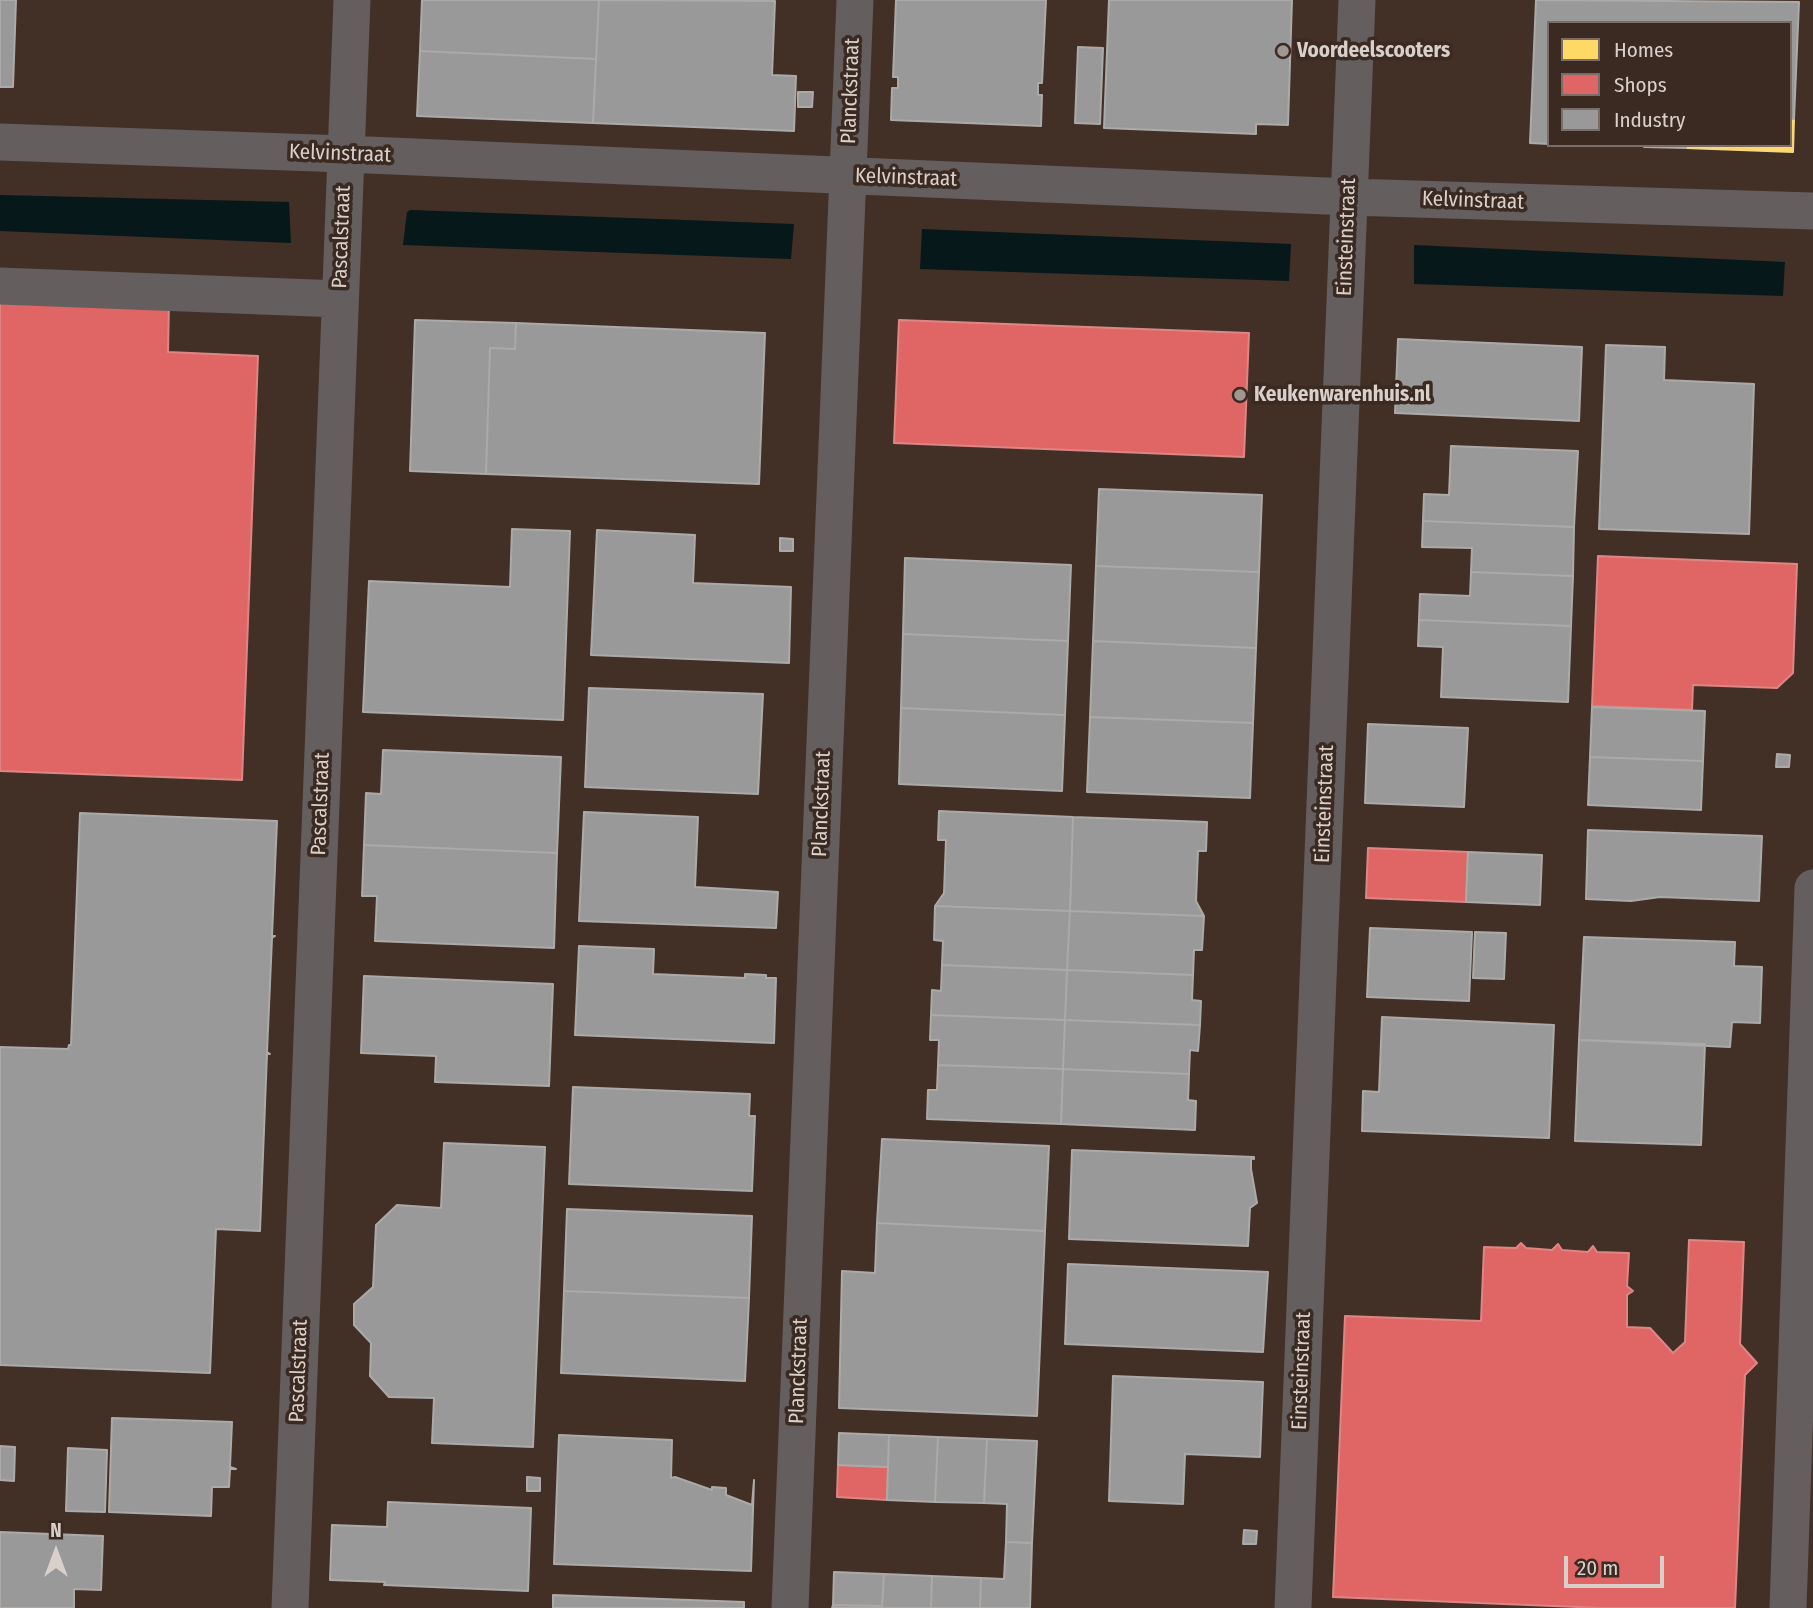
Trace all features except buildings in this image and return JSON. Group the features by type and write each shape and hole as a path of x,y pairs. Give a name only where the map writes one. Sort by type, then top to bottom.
{"street":[{"name":"Pascalstraat","path":"290,1608 352,0"},
{"name":"Planckstraat","path":"790,1608 855,0"},
{"name":"Einsteinstraat","path":"1293,1608 1357,0"},
{"name":"Kelvinstraat","path":"0,142 1349,197 1813,211"},
{"path":"0,286 340,299"},
{"path":"1788,1608 1813,888"}],"shaded area":[{"path":"0,0 1813,0 1813,1608 0,1608"},
{"path":"0,195 289,202 291,243 0,231"},
{"path":"411,210 794,224 791,259 403,245 407,212"},
{"path":"922,229 1291,244 1289,281 920,269"},
{"path":"1414,245 1785,262 1783,296 1414,284"}],"place":[{"name":"Voordeelscooters","path":"1283,51"},
{"name":"Keukenwarenhuis.nl","path":"1240,395"}]}
